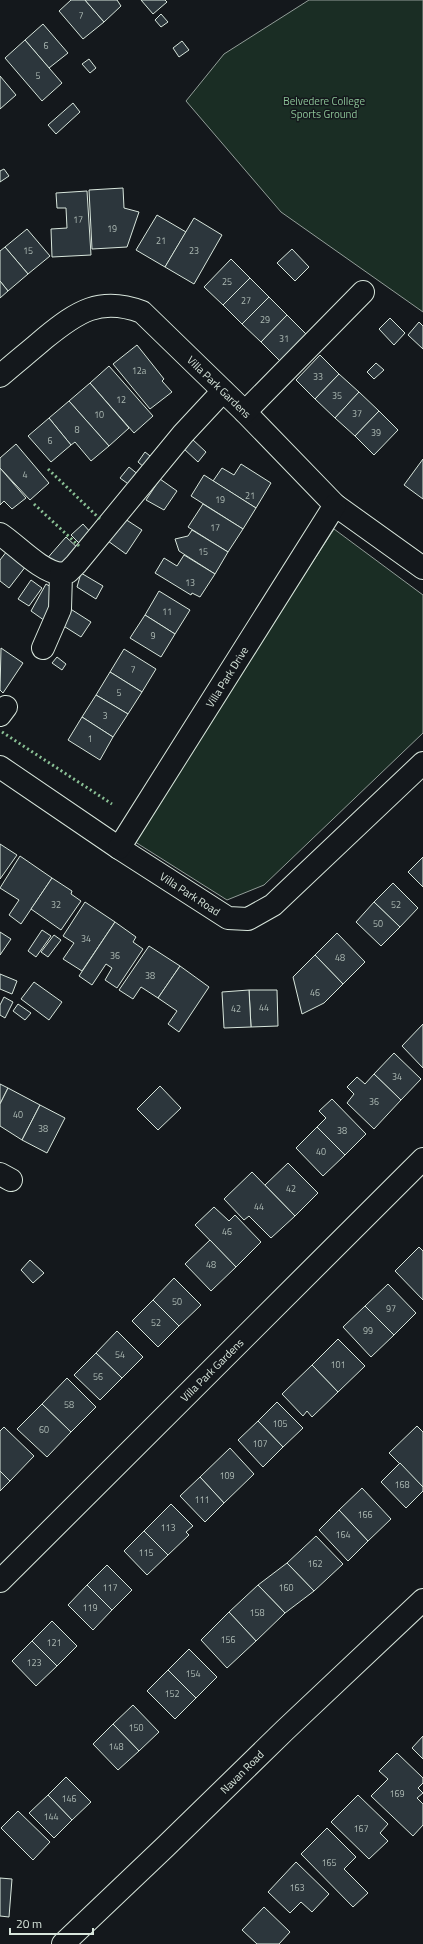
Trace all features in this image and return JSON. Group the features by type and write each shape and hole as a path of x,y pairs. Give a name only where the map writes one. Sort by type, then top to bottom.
{"street":[{"path":"245,412 363,292"},
{"name":"Villa Park Gardens","path":"0,376 68,319 82,311 101,307 126,306 142,312 245,412 335,505 423,568"},
{"path":"0,534 18,546 42,568 52,573 61,574 68,572 183,434 223,391"},
{"name":"Villa Park Drive","path":"119,848 335,505"},
{"path":"43,648 60,608 61,574"},
{"name":"Villa Park Road","path":"0,767 119,848 228,918 248,919 273,905 423,763"},
{"name":"Villa Park Gardens","path":"0,1581 423,1159"},
{"name":"Navan Road","path":"63,1944 165,1848 285,1730 423,1600"}],"green space":[{"name":"Belvedere College Sports Ground","path":"309,0 423,0 423,312 281,212 186,101 224,54"},
{"path":"334,529 423,595 423,733 264,885 227,900 132,840"}],"building":[{"path":"71,0 85,0 104,22 83,39 59,11"},
{"path":"85,0 117,0 121,6 104,22"},
{"path":"141,0 165,0 167,2 153,14"},
{"path":"161,14 168,22 161,27 155,20"},
{"path":"43,24 68,53 49,68 25,40"},
{"path":"25,40 62,83 42,101 5,58"},
{"path":"182,41 189,50 179,57 173,48"},
{"path":"89,59 96,68 90,73 82,64"},
{"path":"0,76 16,95 0,109"},
{"path":"73,103 80,112 56,134 48,125"},
{"path":"4,169 9,176 0,182 0,171"},
{"path":"123,188 124,208 139,212 127,247 92,249 89,190"},
{"path":"87,191 91,255 52,257 51,229 67,228 66,208 57,208 56,193"},
{"path":"157,215 186,232 165,267 136,250"},
{"path":"194,218 222,235 194,284 165,267"},
{"path":"27,229 50,256 28,274 5,247"},
{"path":"5,247 28,274 8,291 0,281 0,251"},
{"path":"292,249 309,267 295,281 277,263"},
{"path":"231,259 250,278 223,305 204,287"},
{"path":"250,278 269,297 242,324 223,305"},
{"path":"0,281 8,291 0,298"},
{"path":"269,297 287,315 261,342 242,324"},
{"path":"287,315 307,335 281,362 261,342"},
{"path":"390,318 405,333 394,345 379,329"},
{"path":"419,322 423,326 423,349 408,335"},
{"path":"137,345 164,379 162,381 172,392 150,409 113,364"},
{"path":"320,355 339,374 315,399 296,380"},
{"path":"376,363 384,370 374,379 367,372"},
{"path":"109,366 153,416 134,433 90,383"},
{"path":"339,374 359,392 335,418 315,399"},
{"path":"90,383 129,428 109,446 69,401"},
{"path":"359,392 379,411 355,436 335,418"},
{"path":"69,401 109,446 91,461 75,442 71,445 49,418"},
{"path":"379,411 398,430 374,455 355,436"},
{"path":"49,418 71,445 51,462 28,436"},
{"path":"192,439 206,452 198,462 183,448"},
{"path":"16,444 49,483 30,500 0,468 0,458"},
{"path":"145,452 154,459 145,468 138,462"},
{"path":"423,459 423,499 404,485"},
{"path":"241,464 271,483 256,508 213,481 222,468 234,475"},
{"path":"129,467 140,476 131,486 120,478"},
{"path":"0,468 26,498 12,509 4,501 0,505"},
{"path":"204,475 256,508 243,529 191,496"},
{"path":"160,479 177,491 164,510 146,500"},
{"path":"203,504 243,529 228,552 188,527"},
{"path":"125,519 142,530 126,554 108,541"},
{"path":"83,524 92,534 80,544 71,535"},
{"path":"192,530 228,552 215,574 179,551 175,539 188,536"},
{"path":"66,537 80,550 61,566 44,562"},
{"path":"7,551 26,566 9,588 0,581 0,560"},
{"path":"184,555 215,574 200,597 192,593 191,595 155,573 164,558 177,566"},
{"path":"81,573 103,586 96,599 77,587"},
{"path":"31,580 42,588 29,606 18,599"},
{"path":"46,584 51,587 48,623 31,611"},
{"path":"159,591 190,610 175,634 145,615"},
{"path":"69,608 91,622 81,637 62,625"},
{"path":"145,615 175,634 161,657 130,638"},
{"path":"1,648 23,663 3,693 0,690"},
{"path":"124,649 156,669 142,692 110,672"},
{"path":"57,657 66,664 62,670 52,663"},
{"path":"110,672 142,692 128,714 96,695"},
{"path":"96,695 128,714 113,737 82,717"},
{"path":"82,717 113,737 100,760 68,740"},
{"path":"0,844 17,855 0,879"},
{"path":"20,856 52,878 21,924 9,915 19,900 0,888"},
{"path":"423,857 423,887 408,872"},
{"path":"52,878 72,891 71,894 81,901 61,930 31,909"},
{"path":"393,883 418,908 400,927 374,902"},
{"path":"85,902 115,922 82,971 63,959 74,943 63,936"},
{"path":"374,902 400,927 381,946 356,922"},
{"path":"115,922 136,937 133,942 143,949 117,988 105,980 112,968 106,964 92,985 79,976"},
{"path":"42,930 51,936 36,957 28,951"},
{"path":"0,932 11,939 0,955"},
{"path":"337,933 365,962 343,984 315,955"},
{"path":"54,935 61,940 48,957 41,952"},
{"path":"149,946 180,966 158,998 141,987 133,999 119,990"},
{"path":"315,955 343,984 324,1003 302,1014 293,977"},
{"path":"180,966 209,987 179,1032 168,1024 177,1011 158,998"},
{"path":"0,974 17,981 12,994 0,989"},
{"path":"34,982 62,1002 49,1020 21,999"},
{"path":"249,990 277,990 278,1026 251,1027"},
{"path":"249,990 251,1027 224,1028 222,992"},
{"path":"4,997 13,1002 5,1018 0,1015 0,1005"},
{"path":"18,1004 31,1013 25,1020 13,1011"},
{"path":"423,1024 423,1068 402,1046"},
{"path":"394,1053 421,1079 401,1100 374,1074"},
{"path":"374,1074 401,1100 374,1129 347,1103 354,1094 347,1087 357,1077 365,1084"},
{"path":"0,1084 8,1088 0,1104"},
{"path":"160,1086 181,1108 158,1130 137,1109"},
{"path":"8,1088 40,1105 22,1140 0,1126 0,1104"},
{"path":"332,1099 366,1134 345,1155 317,1127 326,1118 319,1111"},
{"path":"40,1105 65,1118 47,1153 22,1140"},
{"path":"317,1127 345,1155 323,1176 296,1148"},
{"path":"288,1163 318,1193 295,1216 265,1185"},
{"path":"252,1172 295,1216 271,1238 249,1216 244,1220 224,1199"},
{"path":"214,1207 229,1221 235,1215 261,1242 236,1267 195,1225"},
{"path":"210,1240 236,1267 211,1291 185,1264"},
{"path":"419,1247 423,1251 423,1300 395,1271"},
{"path":"30,1260 44,1273 33,1283 21,1270"},
{"path":"174,1278 201,1305 179,1326 153,1300"},
{"path":"388,1284 416,1313 394,1335 365,1306"},
{"path":"153,1300 179,1326 158,1347 132,1321"},
{"path":"365,1306 394,1335 371,1357 343,1327"},
{"path":"117,1331 143,1357 122,1378 96,1353"},
{"path":"338,1339 365,1366 338,1392 312,1365"},
{"path":"96,1353 122,1378 100,1400 74,1375"},
{"path":"312,1365 338,1392 312,1417 307,1411 303,1416 282,1394"},
{"path":"67,1378 96,1407 71,1432 42,1404"},
{"path":"277,1402 303,1428 283,1447 258,1421"},
{"path":"42,1404 71,1432 47,1457 17,1429"},
{"path":"258,1421 283,1447 263,1467 238,1440"},
{"path":"417,1426 423,1432 423,1487 389,1453"},
{"path":"4,1427 34,1456 10,1481 0,1471 0,1431"},
{"path":"230,1448 254,1474 224,1503 200,1477"},
{"path":"400,1463 423,1487 423,1491 406,1508 381,1482"},
{"path":"0,1471 10,1481 0,1491"},
{"path":"200,1477 224,1503 205,1522 180,1496"},
{"path":"362,1488 391,1519 368,1541 339,1510"},
{"path":"171,1504 193,1526 186,1532 189,1535 168,1555 144,1531"},
{"path":"339,1510 368,1541 348,1561 319,1530"},
{"path":"144,1531 168,1555 147,1575 124,1551"},
{"path":"316,1536 343,1564 314,1591 287,1563"},
{"path":"287,1563 314,1591 285,1613 258,1585"},
{"path":"107,1565 132,1590 112,1610 87,1585"},
{"path":"87,1585 112,1610 93,1630 68,1605"},
{"path":"258,1585 285,1613 256,1641 229,1612"},
{"path":"229,1612 256,1641 227,1668 201,1640"},
{"path":"52,1621 77,1646 57,1666 32,1641"},
{"path":"32,1641 57,1666 36,1686 12,1661"},
{"path":"189,1649 217,1677 196,1698 168,1670"},
{"path":"168,1670 196,1698 175,1719 147,1691"},
{"path":"133,1705 159,1732 139,1751 113,1724"},
{"path":"113,1724 139,1751 118,1770 93,1744"},
{"path":"423,1736 423,1759 412,1748"},
{"path":"397,1753 423,1778 423,1783 418,1788 423,1793 417,1798 423,1804 423,1825 413,1836 371,1796 388,1779 379,1771"},
{"path":"66,1777 91,1802 72,1820 48,1795"},
{"path":"48,1795 72,1820 54,1838 29,1813"},
{"path":"358,1795 388,1824 380,1833 388,1841 369,1859 331,1822"},
{"path":"18,1811 50,1842 33,1860 1,1828"},
{"path":"327,1828 356,1857 344,1869 368,1893 353,1907 301,1854"},
{"path":"296,1862 329,1894 312,1912 301,1902 290,1913 268,1892"},
{"path":"0,1878 12,1879 9,1917 0,1916"},
{"path":"264,1907 290,1932 279,1944 257,1944 242,1930"}],"hedge":[{"path":"48,469 102,521"},
{"path":"34,504 79,546"},
{"path":"2,732 112,804"}]}
